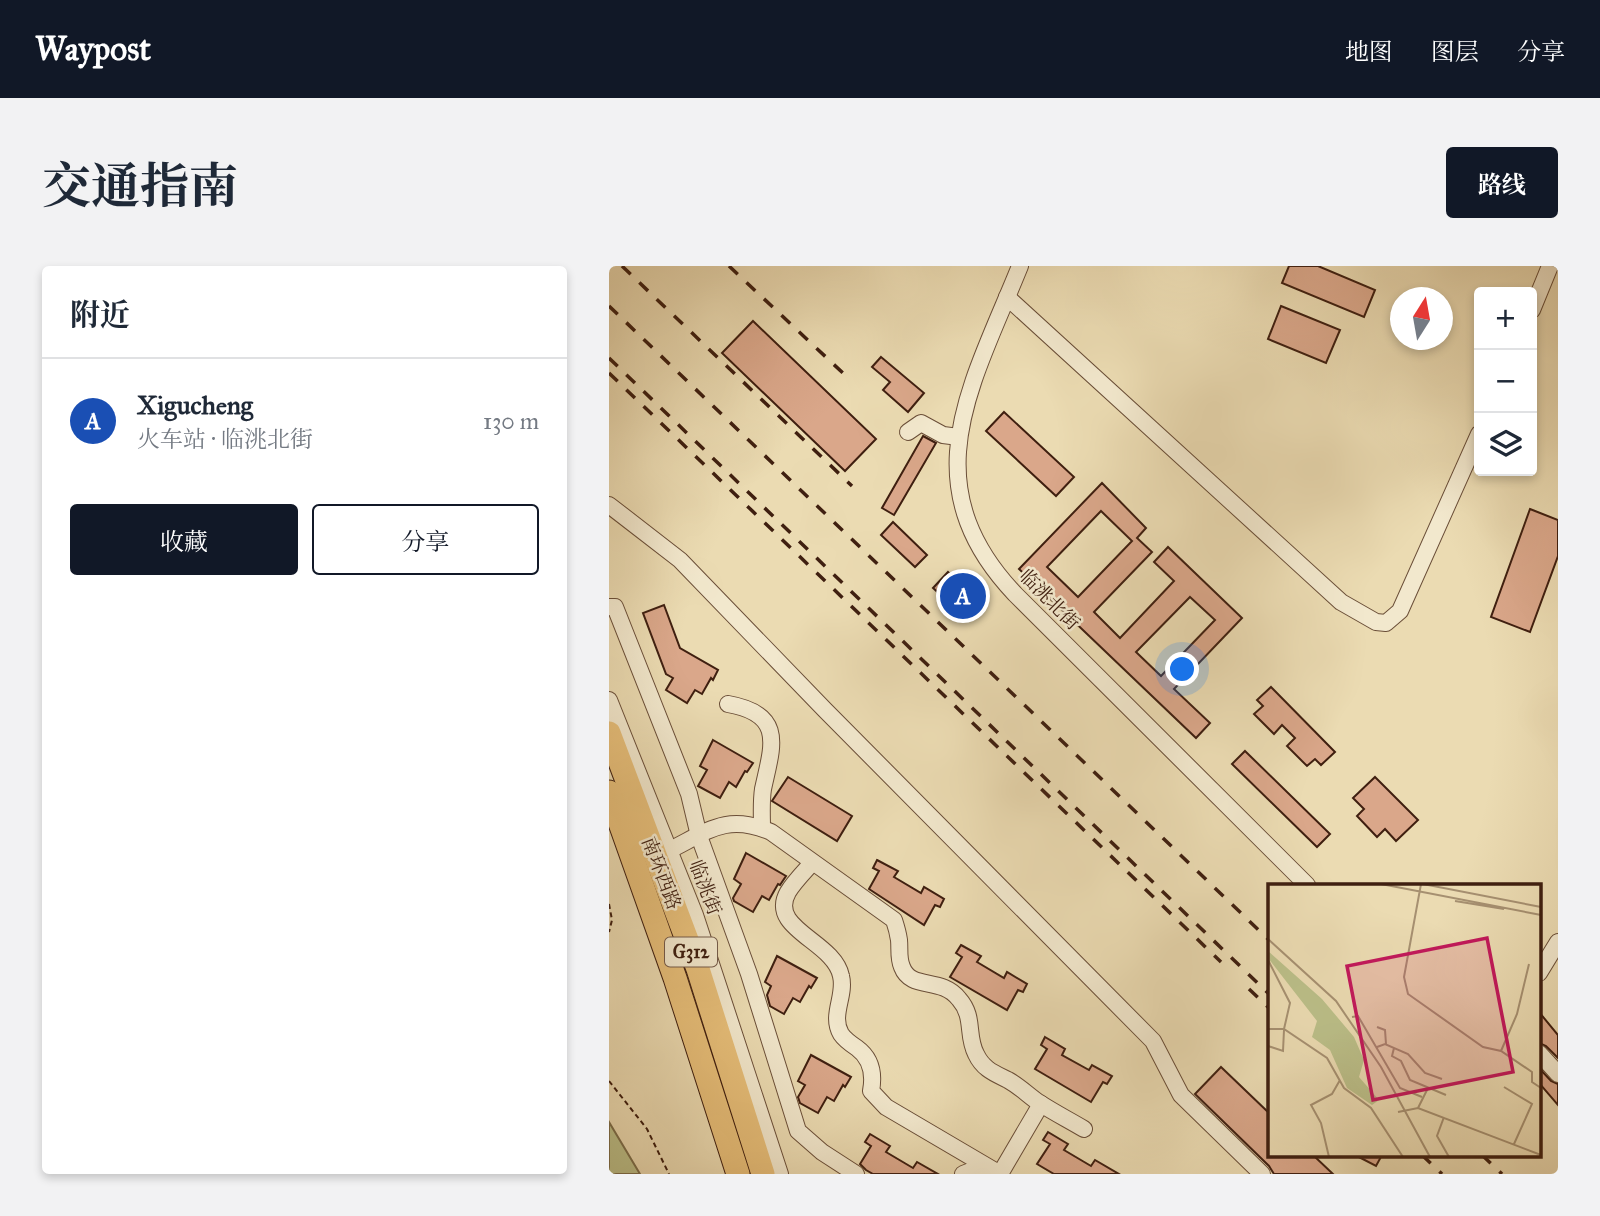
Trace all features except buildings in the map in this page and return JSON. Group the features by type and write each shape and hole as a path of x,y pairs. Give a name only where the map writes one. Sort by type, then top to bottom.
{"highway":[{"name":"南环西路","path":"609,733 698,969 763,1174"},
{"name":"南环西路","path":"609,792 675,978 738,1174"}],"street":[{"name":"临洮北街","path":"1020,266 962,415 957,484 971,532 996,575 1306,884"},
{"path":"1537,298 1550,266"},
{"path":"1007,297 1341,602 1375,622 1386,622 1400,611 1474,444"},
{"path":"908,432 921,423 943,435 959,437"},
{"path":"609,505 680,560 1153,1041 1181,1095 1262,1174"},
{"path":"609,607 615,607 684,781 699,836 749,974 799,1131 822,1152 856,1174"},
{"name":"临洮街","path":"609,700 695,915 779,1174"},
{"path":"728,704 754,712 772,733 772,756 763,793 762,828"},
{"path":"670,850 720,825 738,823 771,832 894,920 900,960 907,976 923,984 932,983 946,988 958,997 967,1009 975,1052 983,1065 1084,1129"},
{"path":"812,863 787,893 784,911 793,928 823,947 835,959 841,974 843,991 837,1024 845,1039 861,1050 867,1059 872,1069 871,1091 886,1107 1000,1174 1041,1104"},
{"path":"1541,969 1558,942"},
{"path":"1541,1055 1558,1074"},
{"path":"963,1174 983,1166"}],"path":[{"path":"609,904 612,920 609,932"},
{"path":"609,1081 647,1129 669,1174"}],"green space":[{"path":"609,1122 640,1174 609,1174"}],"railway":[{"path":"622,266 852,486"},
{"path":"729,266 845,375"},
{"path":"609,306 1268,939"},
{"path":"609,358 1268,993"},
{"path":"609,373 1221,962"},
{"path":"1249,989 1268,1007"},
{"path":"1423,1156 1442,1174"},
{"path":"1483,1156 1502,1174"}],"place":[{"name":"Xigucheng","path":"963,596"}]}
